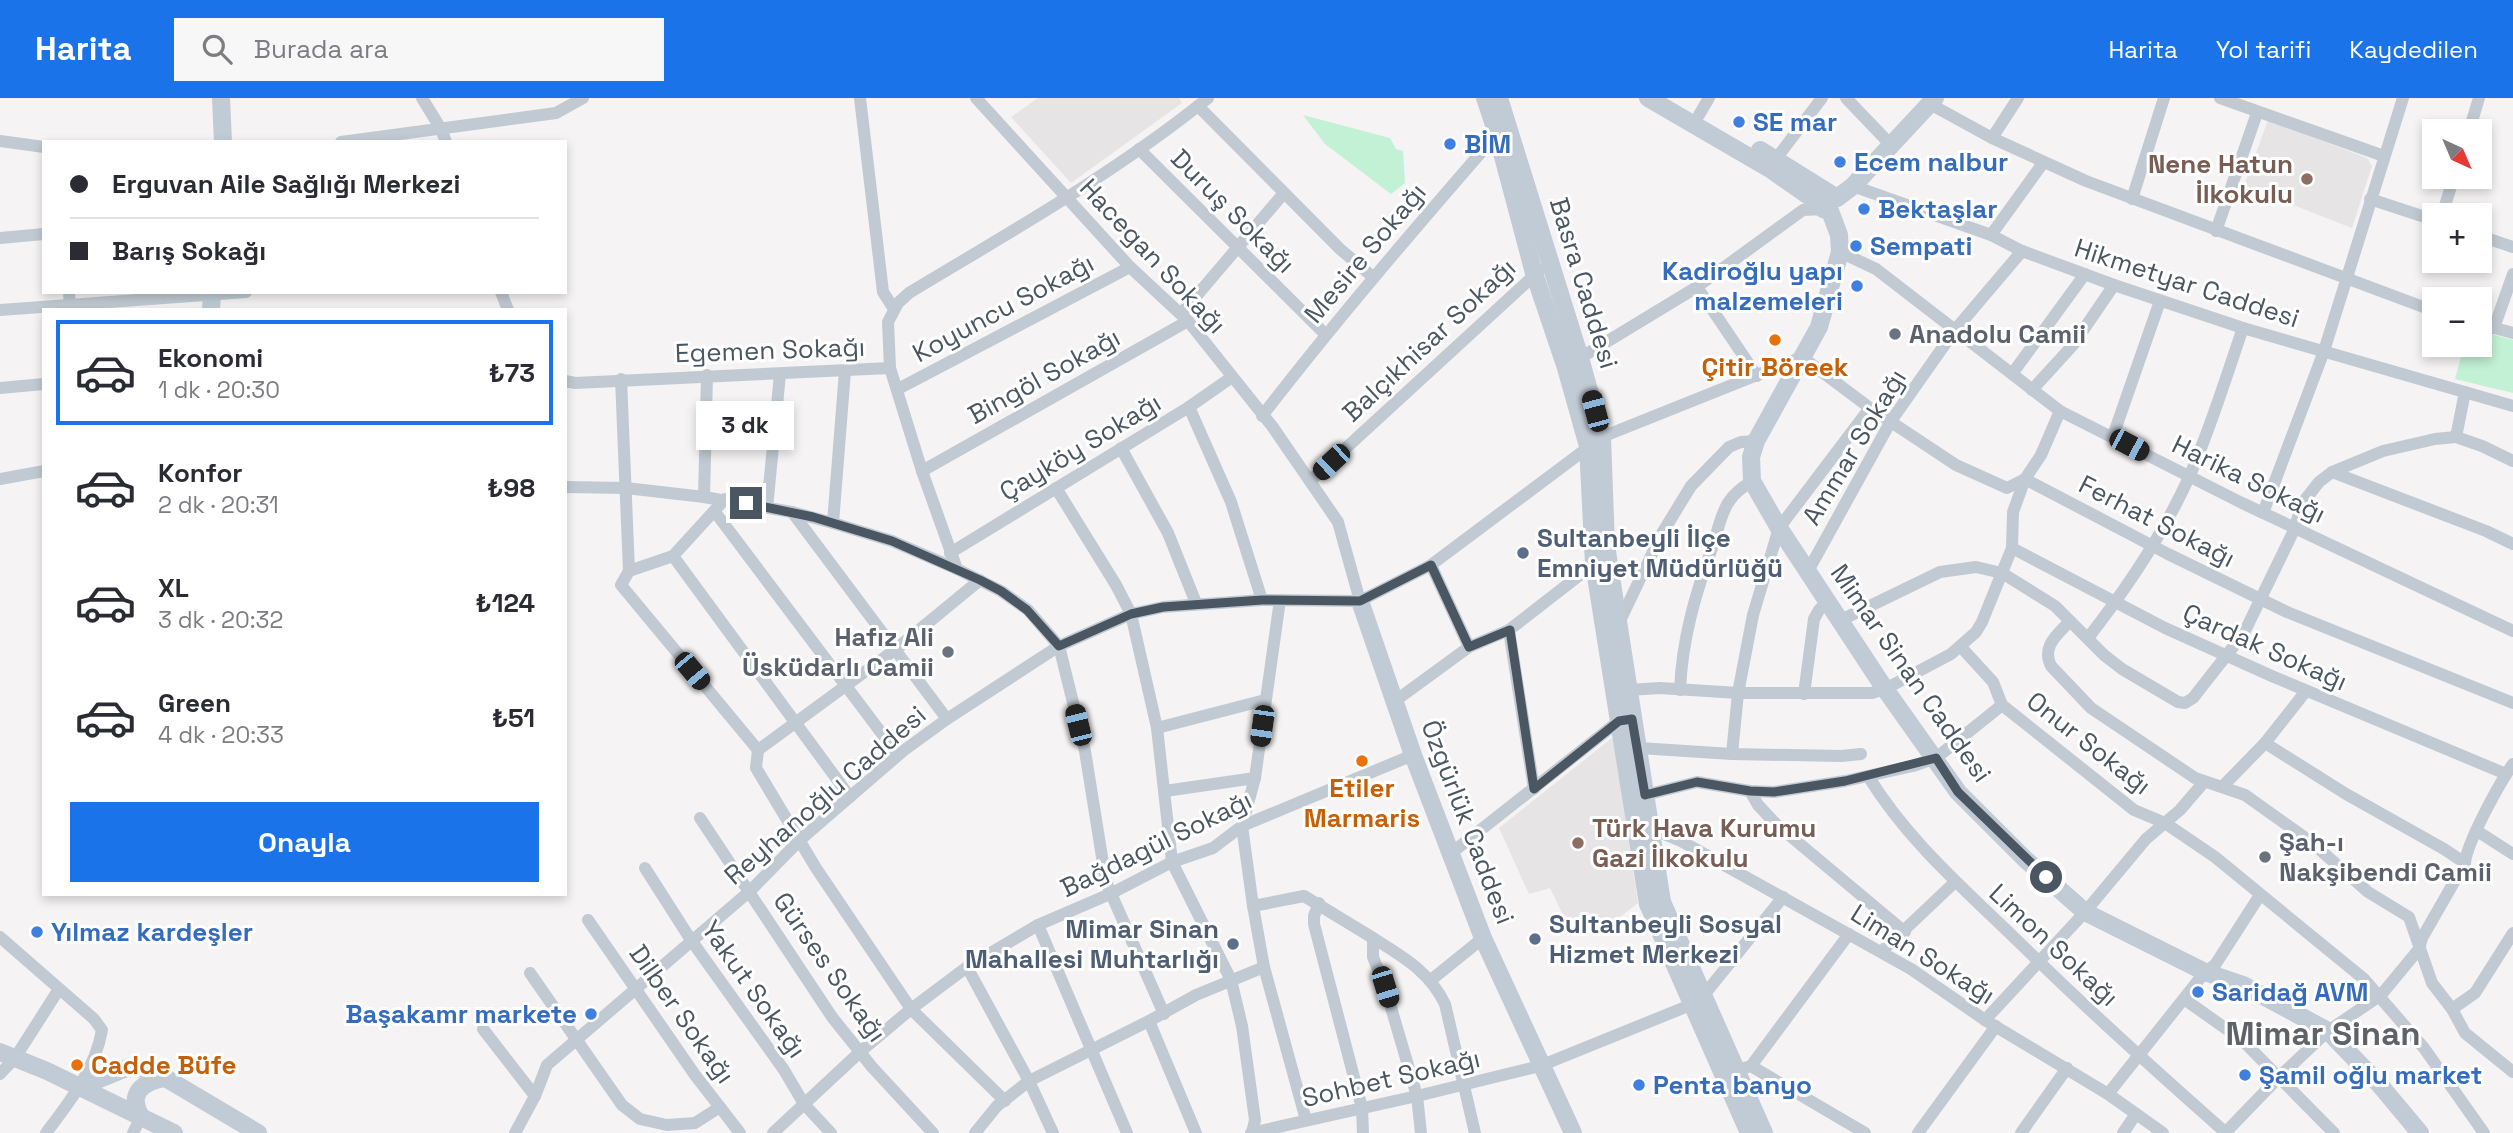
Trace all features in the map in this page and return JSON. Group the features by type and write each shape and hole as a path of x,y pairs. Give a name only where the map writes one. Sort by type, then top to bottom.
{"street":[{"path":"221,98 223,140"},
{"path":"422,98 444,136"},
{"path":"375,140 444,136 556,113 583,98"},
{"path":"860,98 883,292 894,309"},
{"name":"Hacegan Sokağı","path":"976,98 1130,267 1185,317 1272,426 1338,522 1360,601"},
{"name":"Basra Caddesi","path":"1485,98 1504,132"},
{"name":"Basra Caddesi","path":"1499,98 1504,132 1566,368 1595,441 1594,564 1626,720 1648,904 1737,1071 1764,1133"},
{"path":"1648,98 1828,203"},
{"path":"1671,98 1776,159 1828,203 1839,235 1840,252 1819,327 1756,442 1751,457 1752,481 1728,503 1685,638 1679,690"},
{"path":"1699,114 1709,98"},
{"path":"1776,159 1822,98"},
{"path":"1846,98 1891,145"},
{"path":"1992,138 2018,98"},
{"path":"2132,199 2164,98"},
{"path":"2220,98 2384,156"},
{"path":"2263,513 2324,351 2403,98"},
{"path":"2473,119 2479,98"},
{"path":"1580,358 1697,287 1803,210 1828,203 1853,187 1933,101 1992,138 2043,163 2132,199 2422,306"},
{"path":"890,368 887,329 894,309 909,293 1066,198 1203,102 1284,193 1340,249 1373,277"},
{"path":"2216,230 2257,113"},
{"name":"Mesire Sokağı","path":"1262,416 1373,277 1504,132"},
{"path":"0,141 42,147"},
{"name":"Duruş Sokağı","path":"1139,149 1325,334"},
{"path":"1992,235 2043,163"},
{"name":"Hikmetyar Caddesi","path":"1853,187 1992,235 2022,251 2113,285 2243,328 2513,406"},
{"path":"1185,317 1237,246 1284,193"},
{"path":"2370,199 2422,216"},
{"path":"0,237 42,233"},
{"path":"2492,240 2513,247"},
{"name":"Ammar Sokağı","path":"1808,571 1891,421 1955,330 2022,251"},
{"name":"Harika Sokağı","path":"1840,252 1876,269 2060,411 2263,513 2513,631"},
{"name":"Koyuncu Sokağı","path":"898,389 1130,267"},
{"name":"Basra Caddesi","path":"1542,269 1580,358 1595,441 1606,545 1628,690 1626,720 1639,748 1662,902 1699,1000"},
{"name":"Balçıkhisar Sokağı","path":"1310,481 1542,269"},
{"path":"2012,374 2085,274"},
{"path":"2513,274 2494,328 2513,333"},
{"path":"2032,390 2073,345 2113,285"},
{"path":"1697,287 1757,376"},
{"path":"0,310 69,302 212,299 236,294"},
{"path":"2113,436 2160,300"},
{"name":"Bingöl Sokağı","path":"922,471 1185,317"},
{"path":"2088,638 2115,603 2152,545 2189,476 2243,328"},
{"path":"1802,358 1870,408 1956,465 2007,488 2025,479"},
{"name":"Reyhanoğlu Caddesi","path":"515,1133 535,1096 547,1065 750,891 800,840 898,755 947,719 1059,646 1131,614 1163,607 1262,600 1360,601 1431,565 1595,441 1802,358"},
{"name":"Egemen Sokağı","path":"567,381 890,368 922,471 957,569"},
{"path":"833,523 845,371"},
{"path":"767,508 780,374"},
{"path":"704,496 707,375"},
{"name":"Çayköy Sokağı","path":"950,553 1189,407 1232,377"},
{"path":"621,379 629,572 621,585 758,750"},
{"path":"0,388 42,384"},
{"path":"2456,437 2465,392"},
{"path":"1189,407 1231,502 1262,600"},
{"path":"1732,754 1738,693 1754,615 1779,528 1870,408"},
{"path":"1628,690 1660,688 1738,693 1872,693 1885,689 1961,647 1982,622 2012,548 2013,512 2025,479 2041,455 2060,411"},
{"path":"1841,620 1940,572 1976,567 2002,573 2055,606 2122,669 2181,703 2193,698 2244,633 2295,528 2301,505 2309,492 2332,472 2384,451 2456,437 2513,461"},
{"path":"1618,625 1670,517 1691,486 1730,447 1741,442 1756,442"},
{"path":"1121,448 1168,533 1196,603"},
{"path":"0,479 42,471"},
{"path":"2332,472 2513,544"},
{"name":"Ferhat Sokağı","path":"2025,479 2287,612 2513,703"},
{"name":"Mimar Sinan Caddesi","path":"1752,481 1779,528 1885,689 1958,792 2026,860 2085,912 2205,972 2243,985 2328,1031 2379,1084 2420,1133"},
{"path":"567,487 626,488 704,496 792,512 892,541 980,580 1027,610 1059,646 1085,751 1106,881 1164,1014"},
{"path":"1056,488 1116,584 1131,614 1157,728 1172,862 1231,980 1242,1026 1255,1120 1252,1133"},
{"path":"629,572 673,556 725,499"},
{"path":"715,512 898,755"},
{"path":"792,512 947,719"},
{"name":"Çardak Sokağı","path":"2012,548 2115,603 2227,657 2306,691 2509,769"},
{"path":"673,556 850,797"},
{"path":"1395,701 1469,647 1510,630 1594,564"},
{"path":"1431,565 1469,647"},
{"path":"980,580 896,649 758,750 756,768 911,1009 1005,1101"},
{"path":"1280,600 1255,778 1242,827 1264,967 1306,1121"},
{"name":"Özgürlük Caddesi","path":"1360,601 1413,755 1483,938 1573,1133"},
{"path":"1804,694 1814,619 1828,601"},
{"path":"2070,621 2049,645 2047,658 2051,666 2091,708 2204,782 2245,795 2311,842 2368,892 2409,917 2432,983 2452,1009 2465,1034 2513,1072"},
{"path":"1510,630 1534,789"},
{"path":"1961,647 1993,682 2002,705"},
{"path":"2223,786 2265,743 2306,691"},
{"path":"1157,728 1265,700"},
{"name":"Onur Sokağı","path":"1645,795 1697,782 1774,792 1868,776 1936,758 2002,705 2134,810 2165,823 2215,857 2364,979 2381,995 2424,1048 2484,1133"},
{"path":"1450,854 1626,720"},
{"path":"2265,743 2465,863"},
{"path":"1639,748 1732,754 1861,754"},
{"name":"Bağdagül Sokağı","path":"774,1133 860,1052 911,1009 967,967 1038,925 1110,894 1172,862 1213,848 1242,827 1413,755"},
{"path":"2225,1133 2328,1031 2381,995 2419,949 2422,937 2465,863 2466,854 2509,769"},
{"name":"Limon Sokağı","path":"1868,776 1889,810 1955,883 2137,1056 2225,1133"},
{"path":"1165,790 1255,778"},
{"path":"1918,1133 1991,1023 2146,839 2180,810 2204,782"},
{"path":"1750,791 1758,805 1776,824 1905,932"},
{"name":"Gürses Sokağı","path":"700,818 832,1017 933,1133"},
{"name":"Liman Sokağı","path":"1649,828 1681,841 1911,968 1991,1023 2108,1094 2163,1133"},
{"path":"2477,831 2513,855"},
{"name":"Yakut Sokağı","path":"645,868 691,940 784,1070 804,1104 831,1133"},
{"path":"1881,952 1955,883"},
{"path":"1253,906 1298,895 1304,896 1415,964 1431,980 1446,1003 1475,1133"},
{"path":"2108,1094 2205,972 2215,965 2260,895"},
{"path":"1699,1000 1783,897"},
{"path":"1319,903 1314,924 1362,1108 1363,1133"},
{"name":"Dilber Sokağı","path":"588,920 740,1133"},
{"path":"1038,925 1127,1133"},
{"path":"2452,1009 2476,993 2513,933"},
{"path":"1849,934 1737,1071 1865,1133"},
{"path":"0,937 5,949 59,989 94,1019 102,1030 99,1047 80,1087 46,1133"},
{"path":"1374,938 1371,950 1385,987 1417,1096 1421,1133"},
{"path":"1431,980 1483,938"},
{"path":"967,967 1053,1133"},
{"path":"975,1133 997,1107 1028,1081 1164,1014 1196,995 1264,967"},
{"path":"530,972 622,1105 640,1119 667,1125 695,1123 720,1107"},
{"path":"0,1074 7,1055 59,989"},
{"path":"2184,999 2242,1041 2329,1131"},
{"name":"Sohbet Sokağı","path":"1252,1133 1289,1129 1306,1121 1540,1066 1699,1000"},
{"path":"1149,1021 1196,1133"},
{"path":"483,1029 535,1096"},
{"path":"7,1055 80,1087 137,1125 174,1133"},
{"path":"80,1087 129,1067 152,1070 258,1133"},
{"path":"2021,1133 2067,1068"},
{"name":"Basra Caddesi","path":"1737,1071 1749,1133"},
{"path":"137,1125 135,1100 140,1088 151,1081 165,1078"},
{"path":"2123,1133 2136,1114"}],"shaded area":[{"path":"1038,98 1179,98 1182,103 1071,183 1011,117"},
{"name":"Nene Hatun İlkokulu","path":"2268,120 2367,158 2372,166 2352,228 2244,186"},
{"path":"1613,737 1638,903 1602,931 1569,927 1550,888 1529,894 1499,828"}],"green space":[{"path":"1303,115 1390,138 1396,149 1403,151 1405,183 1391,194 1325,144"},
{"path":"2492,334 2513,340 2513,393 2455,379 2461,357 2492,357"}],"place":[{"name":"SE mar","path":"1739,122"},
{"name":"BİM","path":"1450,144"},
{"name":"Ecem nalbur","path":"1840,162"},
{"name":"Nene Hatun İlkokulu","path":"2307,179"},
{"name":"Bektaşlar","path":"1864,209"},
{"name":"Sempati","path":"1856,246"},
{"name":"Kadiroğlu yapı malzemeleri","path":"1857,286"},
{"name":"Anadolu Camii","path":"1895,334"},
{"name":"Çitir Böreek","path":"1775,340"},
{"name":"Sultanbeyli İlçe Emniyet Müdürlüğü","path":"1523,553"},
{"name":"Hafız Ali Üsküdarlı Camii","path":"948,652"},
{"name":"Etiler Marmaris","path":"1362,761"},
{"name":"Türk Hava Kurumu Gazi İlkokulu","path":"1578,843"},
{"name":"Şah-ı Nakşibendi Camii","path":"2265,857"},
{"name":"Yılmaz kardeşler","path":"37,932"},
{"name":"Sultanbeyli Sosyal Hizmet Merkezi","path":"1535,939"},
{"name":"Mimar Sinan Mahallesi Muhtarlığı","path":"1233,944"},
{"name":"Saridağ AVM","path":"2198,992"},
{"name":"Başakamr markete","path":"591,1014"},
{"name":"Cadde Büfe","path":"77,1065"},
{"name":"Şamil oğlu market","path":"2245,1075"},
{"name":"Penta banyo","path":"1639,1085"}],"district":[{"name":"Mimar Sinan","path":"2323,1034"}],"route":[{"path":"746,503 813,517 892,541 980,580 1027,610 1059,646 1131,614 1163,607 1262,600 1360,601 1431,565 1469,647 1510,630 1534,789 1619,721 1632,719 1645,795 1697,782 1774,792 1845,781 1913,766 1936,758 1958,792 2046,877"}]}
